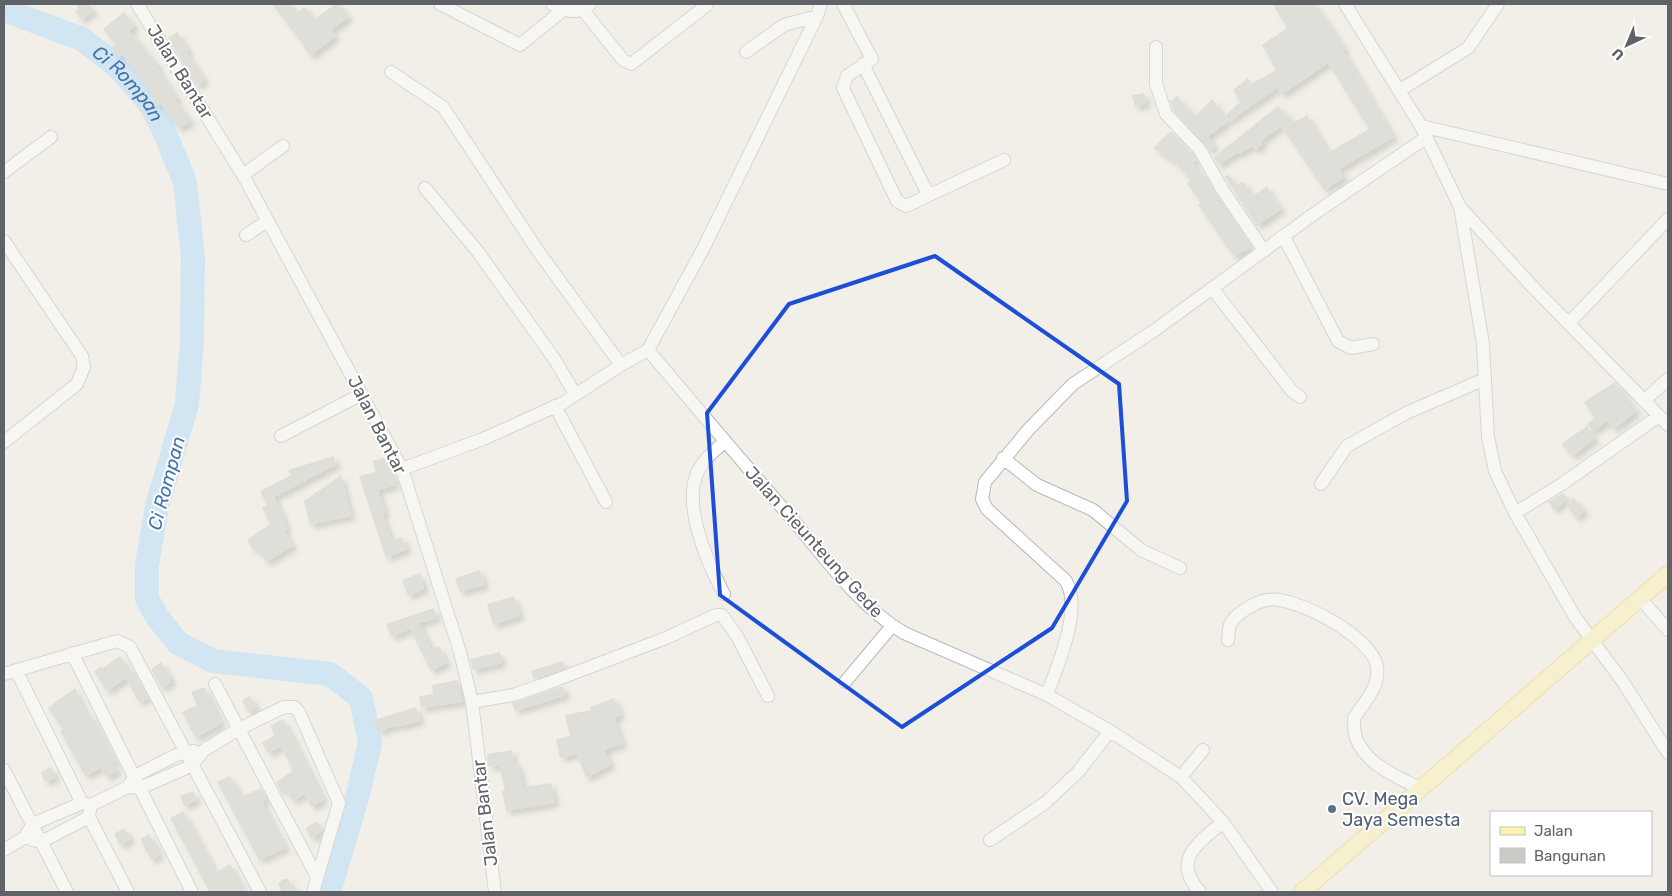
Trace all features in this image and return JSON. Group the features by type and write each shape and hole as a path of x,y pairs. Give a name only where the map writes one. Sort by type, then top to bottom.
{"main road":[{"path":"1302,892 1668,574"}],"street":[{"name":"Jalan Bantar","path":"137,4 242,175 402,469 460,652 472,702 495,892"},
{"path":"440,4 520,45 563,10 587,7 623,60 631,64 704,4"},
{"path":"552,4 563,10"},
{"path":"843,4 872,56 870,61 846,76 843,88 898,200 906,206 928,194 1004,160"},
{"path":"1345,4 1400,90 1424,132 1460,207 1483,344 1488,437 1495,471 1514,513 1591,639 1623,682 1668,753"},
{"path":"1400,90 1468,48 1498,4"},
{"path":"746,52 784,25 819,10"},
{"path":"402,469 483,439 555,406 621,364 648,350 703,249 819,10"},
{"path":"1156,47 1156,84 1166,114 1200,150 1222,189 1264,251"},
{"path":"863,64 928,194"},
{"path":"391,72 444,107 534,244 621,364"},
{"path":"1047,695 1069,627 1070,588 1066,581 987,509 982,499 982,490 985,482 1003,458 1073,384 1155,330 1284,237 1424,132 1668,184"},
{"path":"4,172 51,137"},
{"path":"242,175 283,146"},
{"path":"425,188 478,252 555,360 575,394"},
{"path":"1460,207 1530,284 1664,420 1514,513"},
{"path":"1569,323 1668,219"},
{"path":"246,234 266,222"},
{"path":"1284,237 1338,341 1351,348 1373,344"},
{"path":"4,240 72,340 82,356 84,367 77,384 4,442"},
{"path":"1212,288 1292,391 1300,397"},
{"name":"Jalan Cieunteung Gede","path":"648,350 864,603 892,626 1047,695 1110,731 1180,777 1223,822 1272,892"},
{"path":"1321,484 1347,446 1406,413 1486,379"},
{"path":"1645,400 1668,379"},
{"path":"281,436 362,394"},
{"path":"555,406 606,502"},
{"path":"724,594 712,570 699,536 692,494 702,464 725,441"},
{"path":"1003,458 1037,485 1093,510 1141,550 1180,568"},
{"path":"1640,598 1668,630"},
{"path":"1228,640 1230,624 1241,612 1268,600 1291,603 1346,629 1369,648 1377,666 1376,684 1354,718 1356,738 1367,755 1385,770 1421,789"},
{"path":"472,702 513,695 548,684 666,638 716,615 722,615 737,636 768,696"},
{"path":"845,682 892,626"},
{"path":"128,892 87,808 10,672 118,641 130,647 260,892"},
{"path":"72,653 134,776 134,788 192,892"},
{"path":"215,684 317,877"},
{"path":"4,850 24,838 33,824 87,808 192,765 204,750 239,729 288,706 294,707 299,712 339,803 313,892"},
{"path":"990,840 1045,803 1078,772 1110,731"},
{"path":"134,776 186,752 204,750"},
{"path":"1180,777 1202,750"},
{"path":"4,770 67,892"},
{"path":"24,838 41,842 87,808"},
{"path":"1200,892 1192,884 1186,870 1188,858 1197,845 1223,822"}],"highlighted area":[{"path":"935,256 1119,384 1127,501 1052,628 902,727 720,595 707,413 789,304"}],"building":[{"path":"75,4 88,4 94,10 82,20 75,12 79,9"},
{"path":"272,4 291,4 297,12 305,7 314,19 336,4 339,4 349,17 331,30 336,36 310,56 304,45"},
{"path":"1273,4 1315,4 1346,49 1343,50 1394,137 1339,169 1345,177 1324,190 1281,126 1261,141 1263,144 1255,150 1252,146 1239,154 1238,152 1218,165 1214,157 1278,106 1294,122 1307,115 1329,152 1369,129 1328,63 1281,95 1277,88 1229,121 1225,116 1240,102 1233,90 1248,78 1251,84 1276,70 1262,45 1287,28"},
{"path":"124,12 135,26 129,31 159,66 157,68 178,98 175,100 191,121 179,129 160,104 158,106 151,98 154,96 122,54 119,57 112,47 115,44 103,29"},
{"path":"177,32 189,50 186,52 205,80 197,86 168,38"},
{"path":"1144,93 1147,103 1135,107 1132,95"},
{"path":"1178,96 1186,110 1190,107 1195,117 1212,99 1228,122 1208,136 1215,147 1210,151 1173,110 1170,101"},
{"path":"1171,131 1193,155 1196,160 1193,163 1208,181 1250,247 1234,257 1198,205 1201,203 1187,183 1191,180 1173,161 1153,148"},
{"path":"1229,175 1236,185 1243,181 1253,196 1267,186 1281,209 1257,226 1224,176"},
{"path":"1615,382 1637,411 1614,429 1607,421 1593,431 1587,424 1595,418 1584,402"},
{"path":"1587,426 1595,439 1572,456 1561,444"},
{"path":"334,456 336,465 274,497 287,529 284,530 293,546 266,562 257,549 254,551 247,540 270,524 262,508 267,505 260,491 291,475 288,470"},
{"path":"384,458 396,485 378,490 385,513 382,514 392,541 402,537 407,549 386,558 359,476 376,472 372,461"},
{"path":"341,475 351,516 310,525 304,501"},
{"path":"1563,493 1568,498 1554,510 1548,502"},
{"path":"1574,498 1585,511 1576,518 1566,505"},
{"path":"480,570 485,585 460,592 455,578"},
{"path":"420,573 424,589 408,596 402,580"},
{"path":"514,596 520,616 493,625 487,604"},
{"path":"434,608 437,618 419,623 432,650 439,646 447,663 431,671 410,629 391,637 386,624"},
{"path":"500,652 502,663 473,670 470,659"},
{"path":"120,656 137,678 148,698 138,701 126,678 107,691 94,671 102,666 103,668"},
{"path":"563,661 565,668 534,679 531,671"},
{"path":"161,662 171,678 171,682 161,688 151,669"},
{"path":"458,680 462,702 421,708 419,696 433,694 432,685"},
{"path":"563,686 566,695 515,711 512,703"},
{"path":"204,687 222,723 195,738 182,712 197,705 191,692"},
{"path":"75,688 87,715 89,714 97,726 115,762 113,763 118,771 106,777 101,768 85,776 60,731 63,730 48,708"},
{"path":"250,696 257,707 248,712 242,700"},
{"path":"614,698 621,715 614,718 623,744 604,750 611,765 586,778 577,754 560,758 556,739 570,736 565,715 591,710 590,707"},
{"path":"416,707 420,721 397,727 396,725 378,732 374,720"},
{"path":"283,719 324,800 311,807 305,794 293,801 286,790 281,792 276,782 293,771 281,746 268,753 262,743 275,735 270,726"},
{"path":"512,750 514,764 518,763 523,787 551,783 555,803 506,811 502,791 505,790 499,765 488,767 487,754"},
{"path":"51,767 56,777 45,782 41,772"},
{"path":"230,776 241,797 261,788 267,799 262,802 286,848 259,860 217,782"},
{"path":"193,791 197,800 184,806 180,796"},
{"path":"183,811 216,872 230,864 245,892 210,892 170,818"},
{"path":"317,821 323,829 312,839 305,828"},
{"path":"124,828 131,839 120,845 114,834"},
{"path":"149,834 160,855 151,860 140,839"},
{"path":"283,879 288,879 295,892 282,892 278,884"}],"waterway":[{"name":"Ci Rompan","path":"4,10 82,39 118,67 150,104 162,126 185,182 193,258 192,341 187,404 157,506 147,565 147,599 158,618 178,643 213,661 330,674 361,698 370,743 358,794 329,892"}],"place":[{"name":"CV. Mega Jaya Semesta","path":"1332,809"}]}
